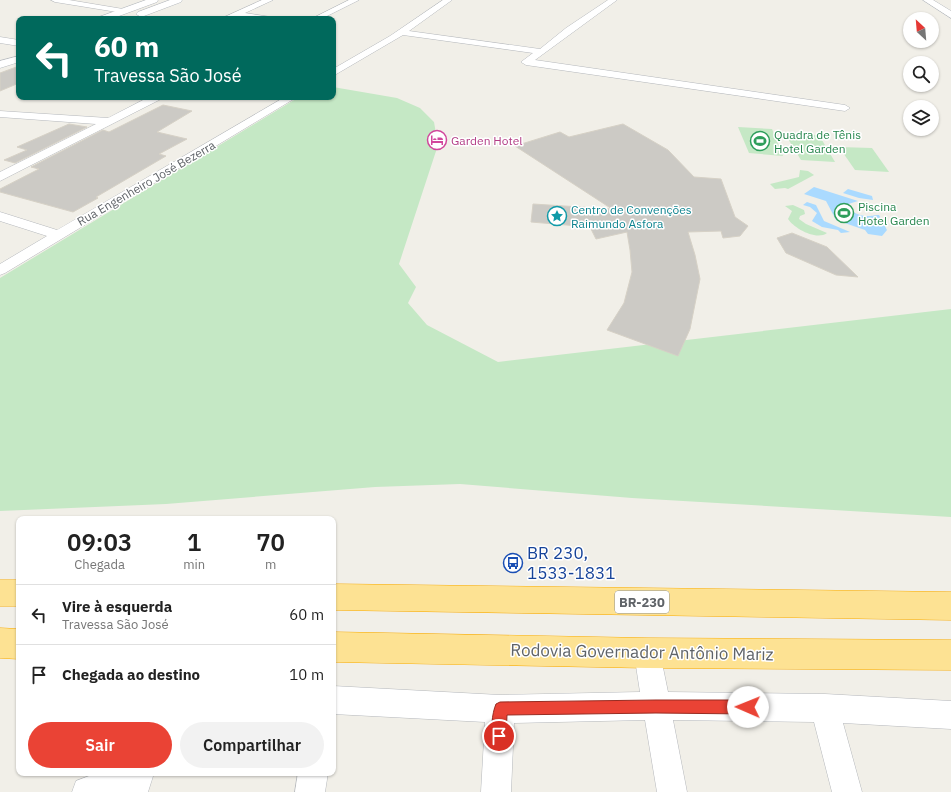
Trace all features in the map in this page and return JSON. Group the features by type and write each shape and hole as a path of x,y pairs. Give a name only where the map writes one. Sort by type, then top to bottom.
{"highway":[{"path":"0,593 16,593"},
{"name":"BR-230","path":"336,597 951,606"},
{"path":"0,643 16,644"},
{"name":"Rodovia Governador Antônio Mariz","path":"336,647 647,653 951,655"}],"street":[{"path":"55,0 125,15 178,0"},
{"path":"125,15 154,0"},
{"path":"231,16 269,0"},
{"path":"321,16 355,0"},
{"path":"336,71 393,38 448,0"},
{"path":"613,0 569,30 542,52 522,61 845,108"},
{"path":"927,0 951,15"},
{"path":"236,14 250,16"},
{"path":"401,32 542,52"},
{"path":"393,38 463,50"},
{"path":"0,40 16,43"},
{"path":"0,55 16,50"},
{"path":"0,66 16,59"},
{"path":"0,177 151,100"},
{"name":"Rua Engenheiro José Bezerra","path":"0,270 287,100"},
{"path":"0,114 108,121"},
{"path":"0,216 57,236"},
{"path":"647,653 672,792"},
{"path":"336,700 500,709 656,706 825,708 951,715"},
{"path":"825,708 847,792"},
{"path":"496,792 500,709"},
{"path":"88,792 128,776"},
{"path":"133,792 138,776"},
{"path":"310,792 313,776"}],"green space":[{"path":"336,88 397,98 420,108 434,122 438,145 399,264 416,287 408,303 427,325 498,362 951,309 951,517 632,498 460,484 375,487 166,504 0,511 0,278 294,100 336,100"},
{"name":"Quadra de Tênis Hotel Garden","path":"738,127 772,129 783,156 749,153"},
{"name":"Quadra de Tênis Hotel Garden","path":"785,134 819,135 835,162 801,160"},
{"path":"839,147 872,148 889,172 855,170"},
{"path":"800,170 808,171 814,175 788,189 775,189 770,184 799,177"},
{"path":"793,205 804,210 805,214 800,216 799,219 806,224 827,233 822,235 811,234 791,223 788,219 792,211 785,206"}],"water":[{"name":"Piscina Hotel Garden","path":"814,187 858,201 845,205 852,211 862,216 879,215 887,230 882,236 868,234 865,230 836,220 826,201 804,194"},
{"path":"848,189 872,196 873,200 859,198 843,193"},
{"path":"807,202 816,205 824,221 850,232 841,233 838,230 822,227 812,221 817,213 810,207 803,205"}],"building":[{"path":"16,67 16,84 0,91 0,73"},
{"path":"163,105 192,111 157,132 187,139 159,154 166,156 73,212 0,192 0,189 39,169 31,167 103,130 109,132"},
{"path":"69,124 87,127 15,163 4,160 27,150 17,147"},
{"path":"623,124 668,150 694,177 721,179 735,217 748,226 740,236 723,238 721,231 688,232 700,279 690,329 678,356 607,330 624,303 632,272 627,232 596,239 590,227 531,222 533,204 612,209 515,146 560,132 569,137"},
{"path":"792,233 827,247 858,277 836,275 786,253 777,238"}],"place":[{"name":"Garden Hotel","path":"437,140"},
{"name":"Quadra de Tênis Hotel Garden","path":"760,141"},
{"name":"Piscina Hotel Garden","path":"844,213"},
{"name":"Centro de Convenções Raimundo Asfora","path":"557,216"},
{"name":"BR 230, 1533-1831","path":"513,563"}],"route":[{"path":"499,736 500,709 656,706 748,707"}]}
